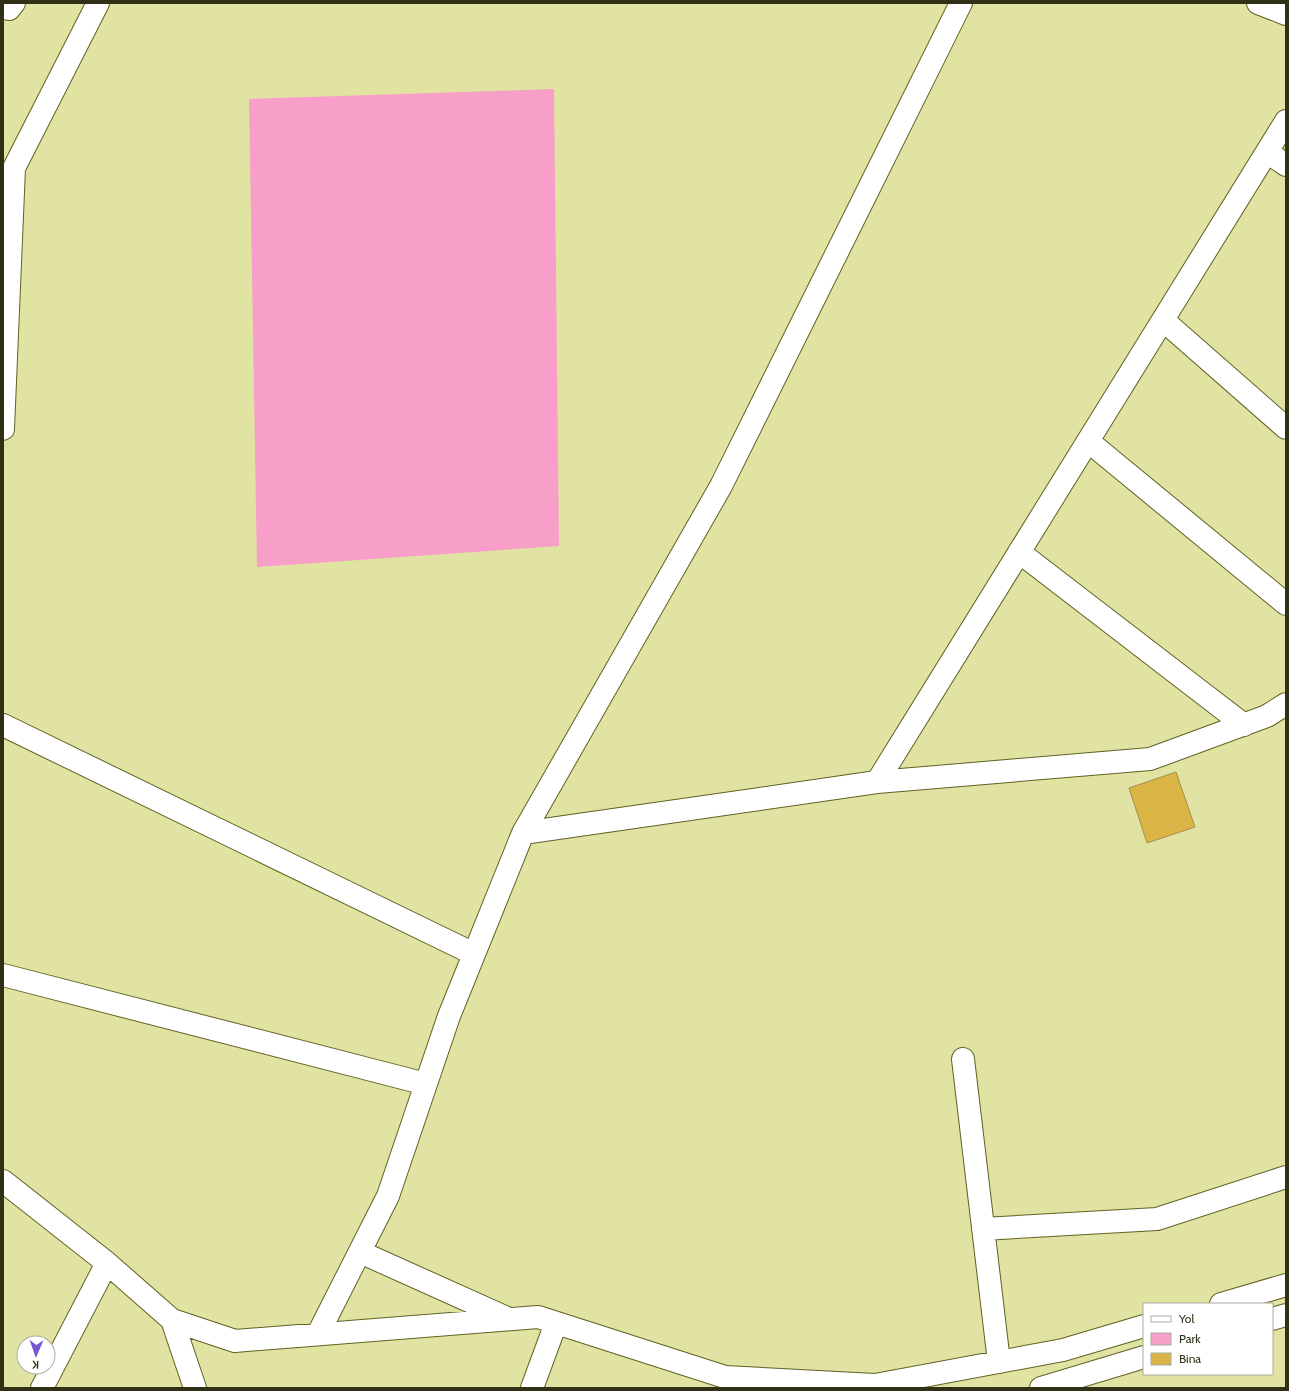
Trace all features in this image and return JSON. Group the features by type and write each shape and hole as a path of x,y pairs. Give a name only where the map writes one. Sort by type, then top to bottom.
{"street":[{"path":"3,8 9,9 14,3"},
{"path":"3,429 14,168 98,3"},
{"path":"318,1334 388,1196 449,1016 523,833 721,486 962,3"},
{"path":"1258,3 1286,14"},
{"path":"877,782 1286,121"},
{"path":"1266,152 1286,165"},
{"path":"1163,320 1286,428"},
{"path":"1088,441 1286,604"},
{"path":"1019,552 1244,725"},
{"path":"523,833 877,782 1150,759 1267,716 1286,704"},
{"path":"3,726 474,954"},
{"path":"3,975 426,1084"},
{"path":"964,1060 998,1362"},
{"path":"983,1229 1157,1219 1286,1177"},
{"path":"4,1183 107,1263 172,1320 235,1341 538,1317 730,1383 875,1385 1063,1350 1143,1326"},
{"path":"360,1252 509,1319"},
{"path":"42,1388 107,1263"},
{"path":"1224,1303 1286,1285"},
{"path":"1273,1319 1286,1315"},
{"path":"172,1320 195,1388"},
{"path":"532,1388 556,1323"},
{"path":"1041,1388 1143,1357"}],"green space":[{"path":"554,89 559,546 257,567 249,99"}],"building":[{"path":"1176,772 1195,827 1147,843 1129,788"}]}
